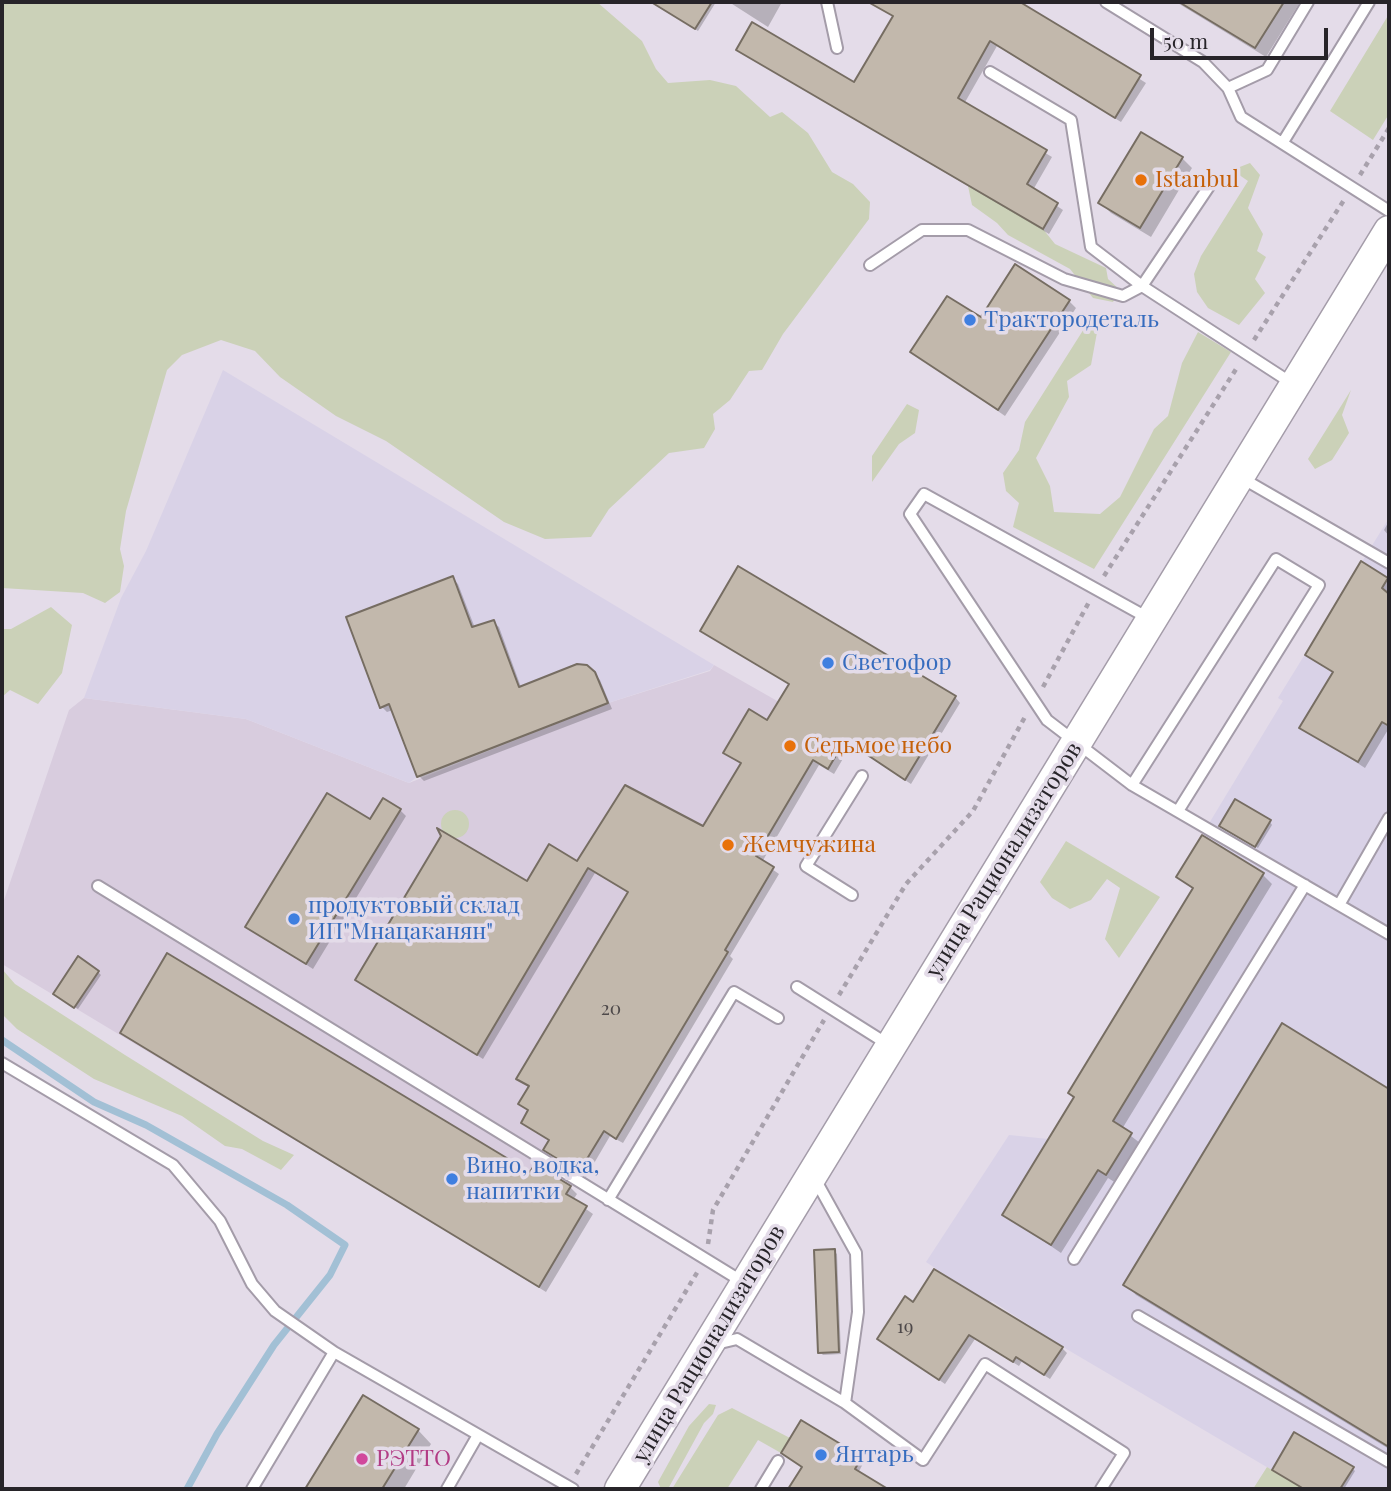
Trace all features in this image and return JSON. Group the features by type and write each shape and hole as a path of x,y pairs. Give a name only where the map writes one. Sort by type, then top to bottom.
{"main road":[{"name":"улица Рационализаторов","path":"623,1488 889,1045 1153,620 1389,231"}],"lane":[{"path":"827,2 836,48"},
{"path":"1106,2 1203,62 1227,88 1241,117 1389,211"},
{"path":"1227,88 1267,69 1308,2"},
{"path":"1283,142 1370,2"},
{"path":"990,72 1071,120 1091,247 1142,286 1296,386"},
{"path":"870,265 922,230 968,230 1065,279 1123,296 1142,286 1212,182"},
{"path":"1240,477 1389,563"},
{"path":"1153,620 924,494 910,514 1016,678 1047,720 1132,785 1389,934"},
{"path":"1132,785 1276,559 1319,585 1178,811"},
{"path":"852,895 806,866 862,776"},
{"path":"1339,905 1389,818"},
{"path":"1074,1259 1305,885"},
{"path":"98,886 745,1284"},
{"path":"797,987 889,1045"},
{"path":"608,1200 734,992 778,1018"},
{"path":"2,1063 173,1165 220,1221 252,1284 275,1311 334,1352 571,1488"},
{"path":"812,1174 856,1253 858,1312 845,1403"},
{"path":"1138,1316 1389,1462"},
{"path":"707,1346 737,1339 845,1403 923,1460 985,1364 1124,1453 1101,1489"},
{"path":"253,1489 334,1352"},
{"path":"447,1489 478,1435"},
{"path":"761,1489 778,1461"}],"path":[{"path":"571,1488 705,1260 713,1210 831,1008 906,884 973,811 1096,588 1389,128"}],"shaded area":[{"path":"223,370 714,665 710,670 608,703 417,777 409,783 246,719 84,698 121,598 146,551"},
{"path":"1389,518 1389,1489 1304,1489 1063,1347 992,1301 989,1304 926,1262 1009,1135 1048,1139 1074,1097 1068,1093 1193,888 1202,835 1283,701 1278,698"},
{"path":"714,665 830,731 756,856 774,867 725,950 595,1126 604,1131 567,1194 587,1206 539,1287 2,964 2,906 69,710 84,698 246,719 409,783 608,703 710,671"}],"green space":[{"path":"2,2 597,2 642,41 656,69 668,83 710,80 736,86 770,117 782,112 808,133 832,172 853,184 870,202 869,219 783,334 762,370 749,371 730,400 713,414 715,429 704,448 669,453 609,509 591,537 545,539 504,522 386,441 336,416 280,377 255,351 221,340 182,355 167,370 126,511 120,549 124,566 120,592 105,603 83,593 2,588"},
{"path":"1389,14 1389,114 1373,140 1330,111"},
{"path":"1250,163 1260,175 1248,208 1263,234 1257,251 1266,257 1255,279 1265,293 1239,325 1208,308 1197,292 1194,274 1201,256 1248,181 1232,170"},
{"path":"968,186 1043,229 1055,244 1106,268 1108,279 1120,290 1113,302 1093,298 1070,269 1008,235 997,223 972,205"},
{"path":"1087,324 1098,327 1091,365 1067,381 1069,397 1036,458 1050,486 1054,512 1100,514 1120,497 1154,429 1168,416 1182,363 1198,332 1231,352 1094,569 1013,527 1019,503 1006,491 1003,473 1019,450 1025,422"},
{"path":"1351,390 1342,415 1349,433 1332,460 1315,469 1308,459"},
{"path":"907,404 919,410 915,433 899,444 872,482 872,456"},
{"path":"51,607 72,625 62,673 38,704 10,690 2,697 2,629 11,629"},
{"path":"455,810 465,814 469,824 465,834 455,838 445,834 441,824 445,814"},
{"path":"1066,841 1160,897 1119,958 1105,939 1120,888 1107,879 1091,900 1070,909 1052,898 1040,882"},
{"path":"2,969 15,984 125,1055 263,1141 294,1155 281,1170 242,1149 225,1146 182,1116 94,1079 17,1029 2,1014"},
{"path":"709,1404 716,1405 713,1414 704,1423 668,1489 661,1489 658,1482 689,1426"},
{"path":"732,1408 790,1438 781,1453 758,1440 727,1489 672,1489 718,1415"},
{"path":"1267,1467 1272,1470 1304,1489 1253,1489"}],"building":[{"path":"651,2 712,2 695,29"},
{"path":"868,2 1020,2 1141,75 1115,118 990,41 958,98 1047,150 1027,184 1058,203 1043,229 736,50 752,22 854,82 893,16"},
{"path":"1179,2 1284,2 1255,48"},
{"name":"Istanbul","path":"1141,132 1183,157 1140,228 1098,203"},
{"path":"1015,264 1070,300 998,410 910,352 947,296 981,317"},
{"path":"1361,561 1388,578 1382,588 1389,594 1389,726 1382,722 1358,762 1299,728 1333,672 1305,655"},
{"path":"738,566 956,696 905,780 845,740 828,769 813,760 756,856 774,867 725,950 728,952 616,1139 604,1131 579,1172 543,1150 549,1140 521,1123 528,1110 518,1104 529,1086 516,1079 628,892 588,868 477,1055 355,980 441,836 437,828 527,881 549,844 577,861 625,785 703,826 741,763 723,753 749,709 767,720 789,684 700,631"},
{"path":"453,576 472,627 494,620 519,687 577,664 587,665 595,672 608,703 417,777 389,704 380,708 346,617"},
{"path":"327,793 370,819 383,798 401,809 306,964 245,927"},
{"path":"1235,799 1271,820 1255,847 1219,826"},
{"path":"1202,835 1264,873 1113,1121 1132,1133 1106,1175 1098,1170 1051,1245 1002,1215 1074,1097 1068,1093 1193,888 1176,877"},
{"path":"167,953 530,1172 535,1164 571,1186 566,1194 587,1206 539,1287 120,1033"},
{"path":"78,956 99,971 74,1008 53,994"},
{"path":"1282,1023 1389,1089 1389,1447 1123,1285"},
{"path":"835,1249 839,1352 818,1353 814,1250"},
{"path":"934,1269 1063,1347 1044,1375 1016,1357 1013,1362 969,1335 939,1380 877,1339 905,1296 913,1302"},
{"name":"РЭТТО","path":"363,1395 419,1429 382,1489 305,1489"},
{"name":"Янтарь","path":"801,1420 862,1457 855,1469 888,1489 788,1489 802,1467 781,1453"},
{"path":"1294,1432 1354,1467 1340,1489 1304,1489 1272,1470"}],"waterway":[{"path":"2,1040 94,1102 146,1125 287,1205 345,1245 330,1275 274,1345 217,1434 187,1489"}],"place":[{"name":"Istanbul","path":"1141,180"},
{"name":"Трактородеталь","path":"970,320"},
{"name":"Светофор","path":"828,663"},
{"name":"Седьмое небо","path":"790,746"},
{"name":"Жемчужина","path":"728,845"},
{"name":"продуктовый склад ИП\"Мнацаканян\"","path":"294,919"},
{"name":"Вино, водка, напитки","path":"452,1179"},
{"name":"Янтарь","path":"821,1455"},
{"name":"РЭТТО","path":"362,1459"}]}
